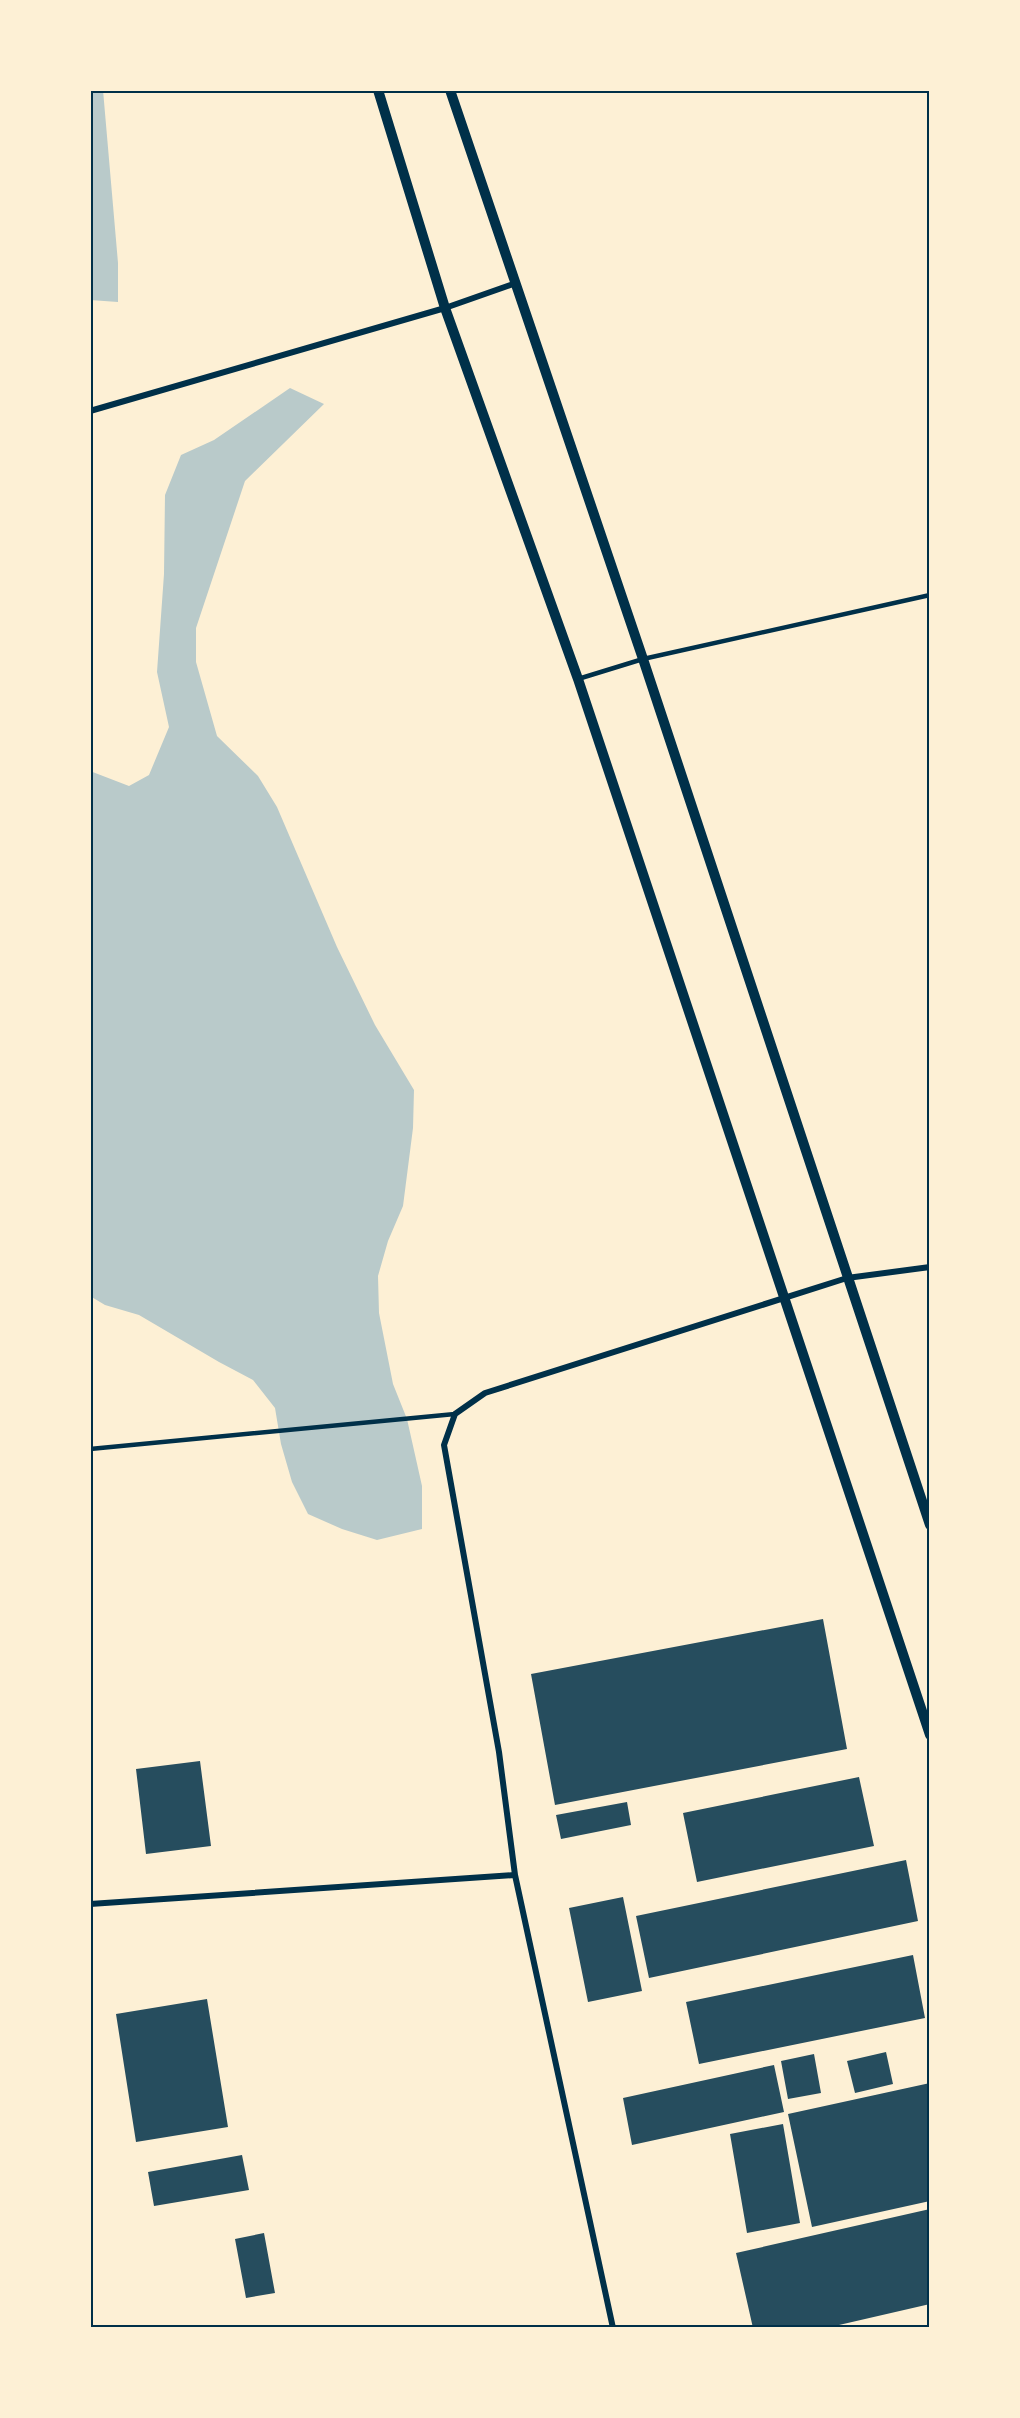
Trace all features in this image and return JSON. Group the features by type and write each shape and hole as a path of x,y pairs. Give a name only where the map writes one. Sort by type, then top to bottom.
{"street":[{"path":"378,90 445,308 578,679 929,1728"},
{"path":"450,90 643,659 930,1525"},
{"path":"90,411 445,308 516,283"},
{"path":"613,2328 515,1875 499,1752 444,1445 455,1414 485,1393 847,1278 930,1267"},
{"path":"90,1904 515,1875"}],"lane":[{"path":"578,679 643,659 930,595"},
{"path":"90,1449 455,1414"}],"shaded area":[{"path":"90,90 103,90 118,263 118,302 90,300"},
{"path":"290,388 324,404 245,481 196,628 196,662 217,736 258,776 277,807 337,947 375,1025 414,1090 413,1128 403,1206 388,1241 378,1276 379,1313 393,1384 407,1419 422,1486 422,1529 377,1540 342,1529 308,1514 292,1482 281,1444 275,1408 253,1380 139,1315 105,1305 90,1296 90,771 129,786 149,775 169,727 157,672 164,574 165,495 181,455 214,440"}],"building":[{"path":"823,1619 847,1749 555,1805 531,1674"},
{"path":"200,1761 211,1846 146,1854 136,1769"},
{"path":"859,1777 874,1846 697,1882 683,1813"},
{"path":"627,1802 631,1825 561,1839 556,1815"},
{"path":"906,1860 918,1921 649,1978 636,1916"},
{"path":"623,1897 642,1991 588,2002 569,1908"},
{"path":"913,1955 925,2018 699,2064 686,2002"},
{"path":"207,1999 228,2127 136,2142 116,2014"},
{"path":"886,2052 893,2084 855,2093 847,2061"},
{"path":"814,2054 821,2093 788,2099 781,2061"},
{"path":"774,2065 784,2112 632,2145 623,2098"},
{"path":"930,2083 930,2201 812,2227 788,2114"},
{"path":"783,2124 800,2223 747,2233 730,2134"},
{"path":"242,2155 249,2190 154,2206 148,2172"},
{"path":"930,2209 930,2304 826,2328 753,2328 736,2253"},
{"path":"264,2233 275,2293 246,2298 235,2239"}]}
